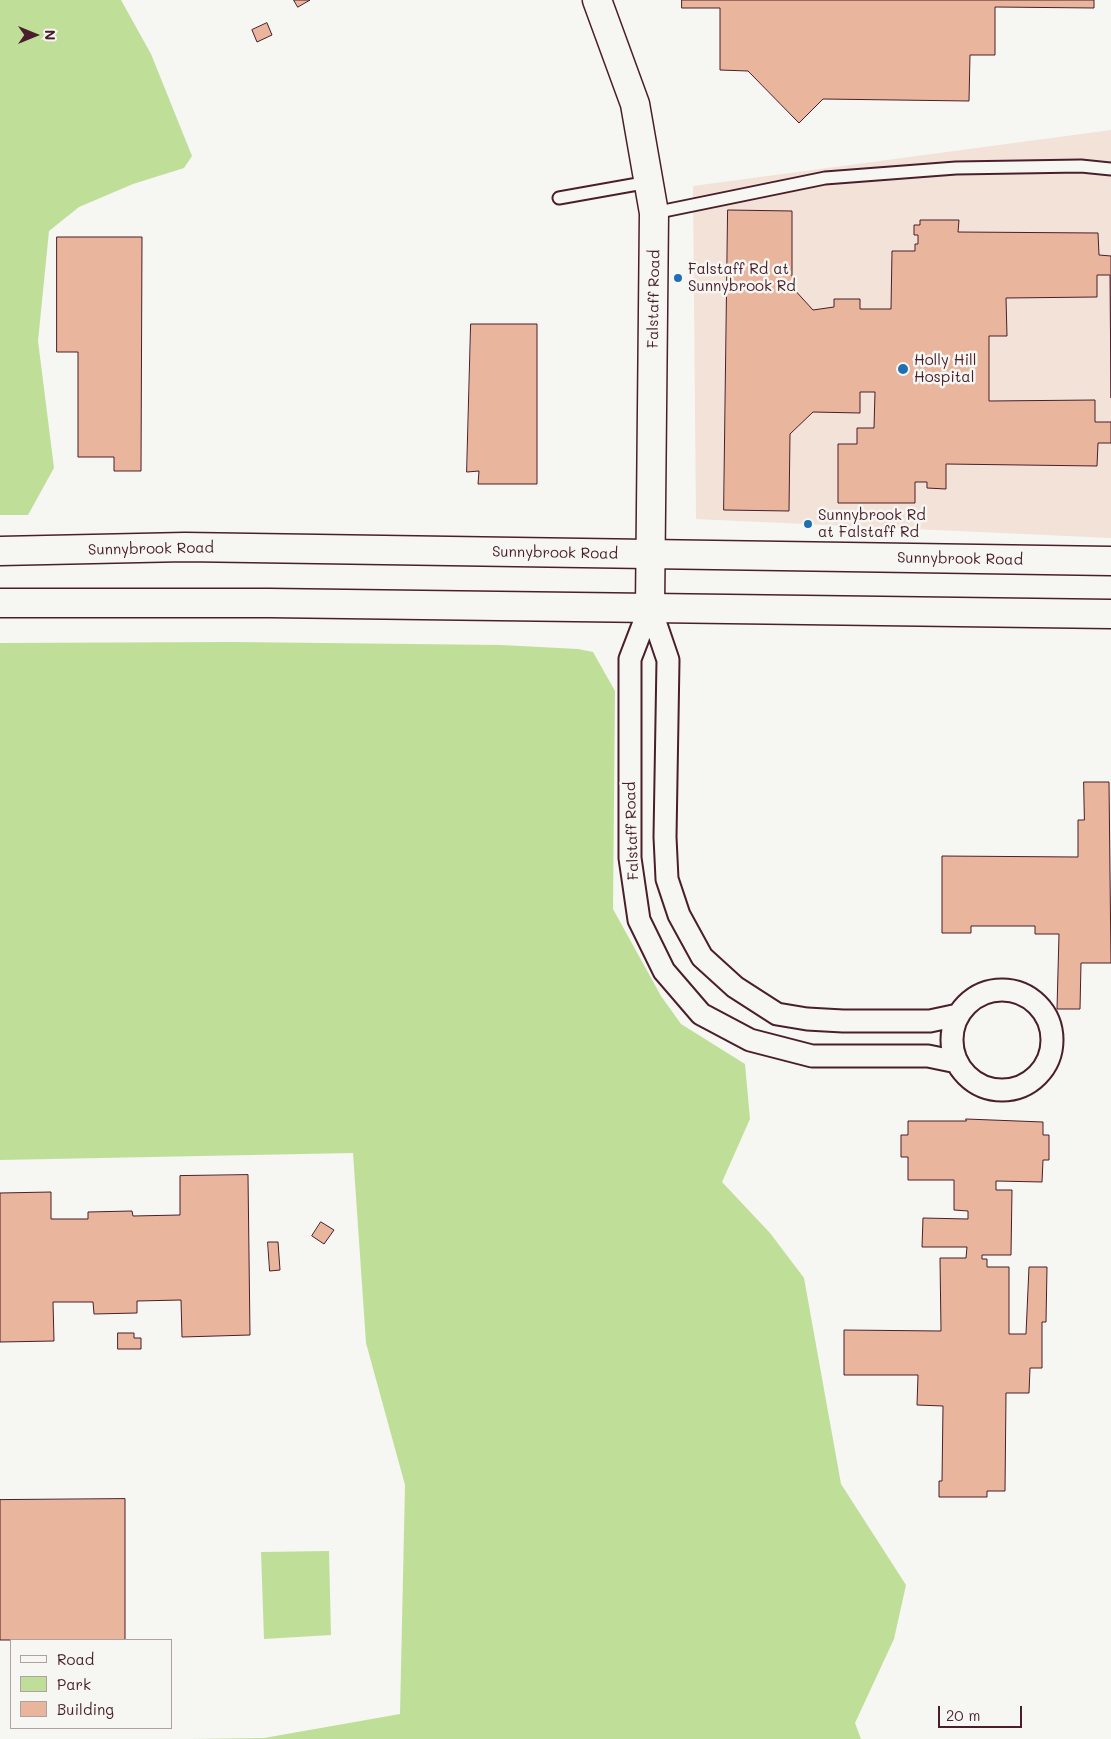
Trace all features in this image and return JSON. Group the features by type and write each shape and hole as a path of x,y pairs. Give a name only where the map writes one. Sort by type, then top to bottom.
{"main road":[{"name":"Falstaff Road","path":"597,0 635,104 654,213 650,607"},
{"name":"Sunnybrook Road","path":"0,551 184,547 1111,561"},
{"path":"0,603 113,601 1111,614"}],"street":[{"name":"Falstaff Road","path":"650,607 668,660 665,837 667,878 679,915 702,957 736,987 777,1014 807,1019 843,1021 930,1020 958,1015"},
{"name":"Falstaff Road","path":"650,607 630,659 630,858 639,920 664,971 701,1014 750,1040 812,1056 928,1056 957,1062"},
{"path":"1000,989 1017,992 1033,1000 1044,1013 1051,1029 1051,1046 1048,1059 1032,1080 1021,1086 1006,1090 992,1089 978,1084 965,1075 957,1062 952,1047 952,1030 958,1015 969,1002 984,993 1000,989"}],"lane":[{"path":"654,213 825,178 956,168 1081,166 1111,169"},
{"path":"559,198 649,182"}],"shaded area":[{"name":"Holly Hill Hospital","path":"1111,130 1111,538 696,519 693,186"}],"green space":[{"path":"0,0 121,0 151,54 192,156 184,168 133,184 79,207 49,231 38,341 54,468 28,515 0,515"},
{"path":"233,642 501,645 578,649 593,652 615,691 613,909 661,996 681,1024 745,1064 750,1119 722,1182 770,1233 804,1278 841,1484 906,1585 894,1639 855,1723 861,1739 190,1739 264,1738 400,1714 405,1485 366,1343 353,1153 0,1160 0,643"},
{"path":"329,1551 331,1635 264,1639 261,1552"}],"building":[{"path":"294,0 310,0 298,7"},
{"path":"682,0 1094,0 1094,8 995,7 995,55 970,55 969,101 823,99 799,123 748,71 720,70 720,8 682,8"},
{"path":"267,23 272,35 257,42 252,30"},
{"path":"728,210 792,211 792,287 813,310 834,307 834,299 860,299 860,309 891,309 892,251 915,251 915,244 918,244 918,235 914,235 914,225 920,225 920,220 959,220 958,232 1098,233 1099,255 1111,256 1111,398 1110,275 1097,275 1097,297 1006,298 1007,336 989,336 989,401 1095,400 1095,422 1111,422 1111,443 1098,443 1097,466 946,464 946,489 927,488 927,482 915,482 915,503 838,503 838,444 857,444 857,428 874,428 875,392 860,392 860,413 813,412 790,434 789,511 724,510"},
{"path":"57,237 142,237 141,471 114,471 114,457 78,457 78,352 57,352"},
{"path":"471,324 537,324 537,484 478,484 479,471 467,472"},
{"path":"1084,782 1109,782 1111,963 1081,963 1080,1009 1057,1009 1059,934 1035,934 1035,926 971,926 971,933 942,933 942,856 1078,857 1078,820 1084,820"},
{"path":"966,1119 1043,1122 1043,1135 1049,1135 1049,1160 1043,1160 1042,1182 996,1181 996,1190 1012,1190 1011,1255 982,1255 982,1259 987,1259 987,1267 1009,1267 1009,1334 1026,1334 1029,1267 1047,1267 1046,1322 1042,1322 1042,1368 1030,1368 1029,1393 1006,1393 1005,1491 987,1491 987,1497 939,1497 939,1481 942,1481 943,1406 917,1405 918,1375 844,1375 844,1330 941,1331 940,1258 966,1258 967,1247 922,1247 923,1218 968,1219 968,1211 954,1210 954,1180 908,1180 908,1157 901,1157 901,1135 908,1135 908,1121 966,1121"},
{"path":"248,1175 250,1335 182,1337 181,1300 137,1301 137,1313 94,1314 93,1302 53,1302 54,1341 0,1342 0,1193 51,1192 51,1219 88,1219 88,1212 132,1211 133,1216 180,1215 180,1176"},
{"path":"321,1222 334,1230 324,1244 312,1236"},
{"path":"268,1242 278,1242 280,1270 270,1271"},
{"path":"118,1333 134,1333 134,1338 141,1338 141,1349 118,1349"},
{"path":"125,1499 125,1639 0,1640 0,1500"}],"place":[{"name":"Falstaff Rd at Sunnybrook Rd","path":"678,278"},
{"name":"Holly Hill Hospital","path":"903,369"},
{"name":"Sunnybrook Rd at Falstaff Rd","path":"808,524"}]}
